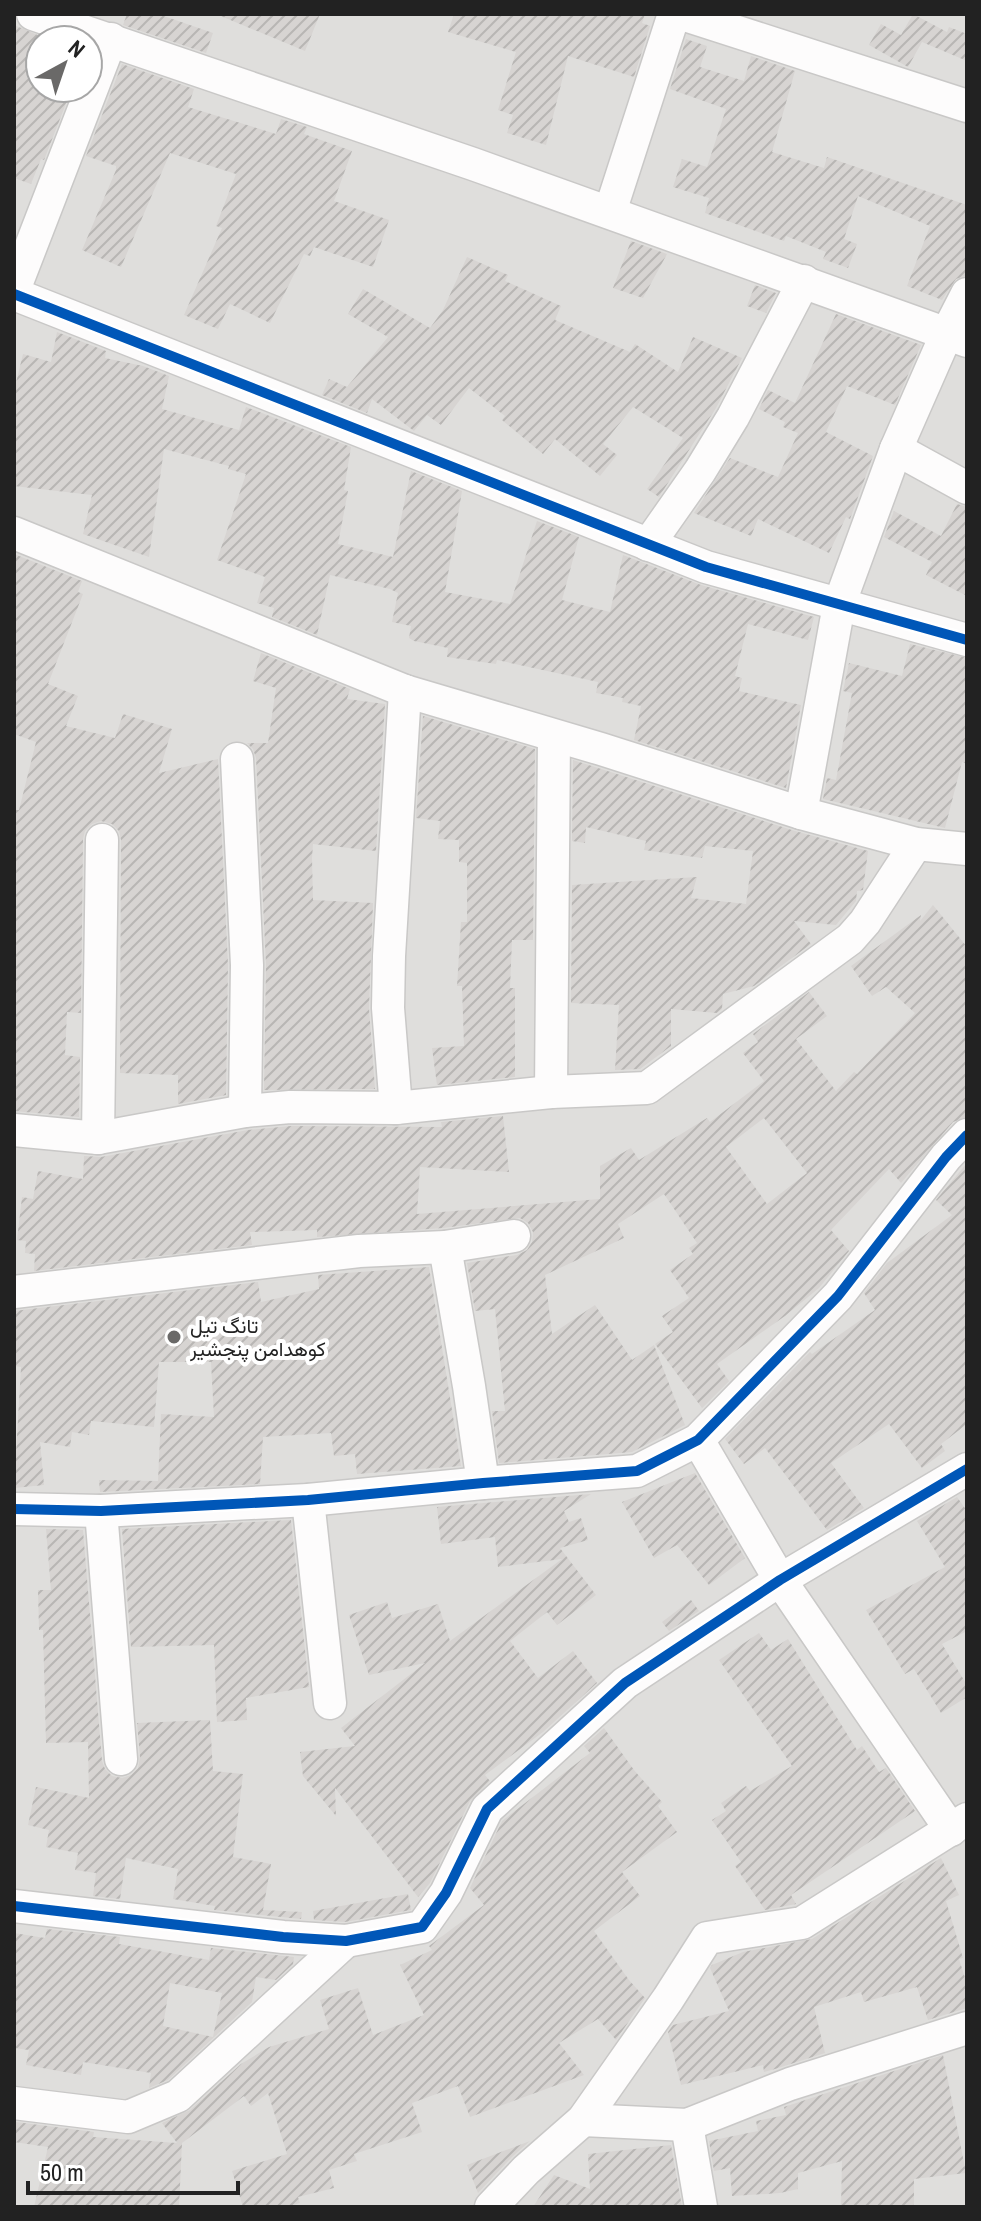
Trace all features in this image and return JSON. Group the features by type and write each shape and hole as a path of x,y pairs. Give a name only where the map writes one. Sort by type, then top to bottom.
{"street":[{"path":"33,14 610,212 957,337"},
{"path":"610,212 674,14"},
{"path":"682,14 967,106"},
{"path":"111,39 14,292 706,567 967,640"},
{"path":"648,545 733,417 804,281"},
{"path":"801,813 839,605 896,449 957,337 967,294"},
{"path":"896,449 967,488"},
{"path":"14,533 405,691 801,813 916,844 967,849"},
{"path":"396,1108 388,1008 389,956 405,691"},
{"path":"551,1092 554,736"},
{"path":"237,759 247,965 245,1111"},
{"path":"98,1138 102,840"},
{"path":"14,1130 98,1138 245,1111 290,1107 396,1108 551,1092 647,1088 850,939 865,922 916,844"},
{"path":"14,1509 101,1511 308,1500 637,1471 698,1440 838,1296 946,1157 967,1135"},
{"path":"14,1292 359,1251 445,1247 514,1236"},
{"path":"445,1247 483,1483"},
{"path":"491,2207 526,2170 583,2120 707,1938 802,1923 959,1824 780,1580 698,1440"},
{"path":"14,1906 283,1937 346,1941 422,1927 446,1893 487,1809 625,1683 780,1580 967,1469"},
{"path":"308,1500 330,1703"},
{"path":"101,1511 121,1759"},
{"path":"14,2103 128,2117 178,2096 346,1941"},
{"path":"583,2120 687,2125 790,2084 967,2028"},
{"path":"687,2125 701,2207"}],"shaded area":[{"path":"14,14 967,14 967,2207 14,2207"}],"building":[{"path":"127,14 158,14 213,33 206,53 123,25"},
{"path":"216,14 320,14 305,51"},
{"path":"454,14 645,14 642,23 650,26 634,77 568,56 546,145 507,133 513,115 498,110 516,52 448,32"},
{"path":"913,14 947,32 949,27 967,34 967,61 922,42 908,67 869,45 881,24 901,35"},
{"path":"14,25 24,29 24,104 66,104 31,184 14,178"},
{"path":"686,39 707,46 700,67 744,81 751,56 795,71 772,152 824,168 827,157 967,205 967,275 956,279 942,300 907,286 930,226 858,196 844,239 857,244 848,268 823,259 826,252 786,236 784,241 705,213 709,198 673,187 682,159 707,167 726,109 670,89"},
{"path":"122,64 194,89 188,107 276,134 281,119 307,127 304,134 352,151 334,201 389,220 373,267 314,247 310,256 304,254 270,323 230,304 218,329 184,315 222,228 216,226 236,174 170,153 121,267 82,250 116,170 116,166 86,156"},
{"path":"631,241 667,254 643,298 613,288"},
{"path":"467,257 508,275 505,281 561,306 555,320 630,352 635,344 678,372 693,337 742,358 716,408 659,497 647,489 683,438 633,407 603,444 617,455 600,476 555,439 543,454 502,420 505,416 469,388 441,425 427,415 414,431 372,399 367,413 322,395 329,379 347,387 388,337 348,314 363,289 430,328 443,310"},
{"path":"755,285 776,293 766,313 747,306"},
{"path":"836,314 921,345 895,405 847,386 826,432 873,456 850,519 846,517 829,553 758,519 751,536 694,513 730,458 778,477 798,433 783,427 785,422 759,409 768,390 795,403"},
{"path":"57,332 106,351 105,358 143,366 169,376 162,409 239,430 246,407 351,447 344,490 348,491 338,544 393,557 411,471 462,491 445,592 510,604 537,521 579,537 562,600 610,612 623,555 701,585 814,617 808,640 748,624 735,676 742,678 739,691 801,705 786,788 634,740 641,706 622,702 623,698 596,693 598,682 497,660 496,664 447,657 448,648 414,641 409,638 411,626 392,622 398,593 390,589 330,575 317,635 272,617 274,608 257,603 265,577 217,560 246,474 228,469 229,466 164,449 149,557 83,534 92,495 14,486 14,391 23,354 51,362"},
{"path":"957,504 967,507 967,596 926,575 932,562 884,537 894,511 941,536"},
{"path":"14,554 82,581 78,592 83,594 48,684 78,696 66,726 115,738 123,714 172,729 159,773 218,759 228,965 226,1095 178,1104 178,1075 120,1073 121,840 119,831 112,824 101,821 85,831 83,839 81,1013 67,1012 65,1055 80,1057 79,1117 14,1111 14,810 19,810 36,742 14,734"},
{"path":"910,644 967,658 967,764 962,762 945,828 823,799 827,778 836,780 852,693 843,691 849,663 902,676"},
{"path":"261,653 350,689 347,699 385,704 376,851 313,844 312,858 313,900 373,903 369,1008 375,1089 264,1090 266,964 256,758 247,743 268,743 276,688 253,681"},
{"path":"423,716 535,749 533,940 512,940 510,988 515,988 515,1077 437,1085 432,1048 464,1046 462,986 457,986 461,922 467,922 467,863 459,862 459,840 438,839 440,821 416,818"},
{"path":"573,760 795,831 868,851 863,890 857,891 856,901 836,925 794,921 811,944 754,986 723,994 722,1009 717,1013 671,1009 671,1046 640,1069 615,1070 619,1005 571,1003 572,885 697,877 691,898 746,904 753,851 705,846 702,858 644,850 646,841 586,827 585,843 572,841"},
{"path":"933,905 967,947 967,1117 953,1122 901,1183 889,1169 831,1230 849,1251 819,1288 717,1364 729,1381 702,1408 655,1344 673,1332 662,1316 689,1298 670,1270 693,1254 689,1248 697,1243 664,1194 618,1224 624,1238 545,1275 552,1334 595,1305 632,1360 654,1345 685,1425 632,1452 499,1463 492,1411 505,1411 495,1309 475,1311 467,1263 517,1255 527,1250 533,1232 528,1223 520,1218 443,1228 317,1237 317,1230 250,1232 252,1245 34,1271 35,1254 25,1253 26,1241 17,1240 22,1197 33,1199 38,1171 83,1179 84,1156 101,1157 248,1130 291,1126 442,1127 441,1122 503,1116 509,1172 420,1167 417,1214 600,1199 600,1166 631,1148 639,1160 707,1118 710,1122 764,1081 743,1053 758,1042 753,1034 809,992 827,1016 796,1039 836,1091 854,1072 857,1074 915,1013 886,987 872,996 851,966 921,915 920,921","holes":["764,1118 807,1173 767,1204 726,1147"]},
{"path":"967,1163 967,1424 941,1444 945,1451 922,1468 889,1424 831,1463 864,1508 827,1530 765,1448 744,1464 725,1439 810,1352 812,1354 875,1310 864,1293 887,1263 952,1215 936,1200"},
{"path":"429,1267 461,1466 357,1474 355,1454 334,1456 331,1433 263,1437 260,1484 100,1492 99,1480 158,1481 161,1414 214,1417 211,1362 159,1362 154,1427 91,1421 89,1435 72,1432 70,1447 40,1442 44,1485 14,1488 21,1367 14,1366 14,1311 258,1282 261,1302 319,1289 318,1275"},
{"path":"695,1473 745,1558 709,1585 677,1545 654,1558 622,1502"},
{"path":"591,1494 564,1511 569,1522 581,1518 588,1540 560,1548 596,1595 557,1625 547,1612 510,1641 538,1678 573,1651 597,1683 543,1732 485,1775 490,1781 470,1801 430,1883 418,1897 335,1788 336,1816 303,1776 300,1752 355,1746 341,1728 425,1663 369,1675 349,1615 387,1602 392,1618 438,1604 450,1641 562,1559 498,1567 495,1537 441,1544 437,1507"},
{"path":"957,1497 967,1511 967,1631 942,1644 967,1685 967,1697 941,1713 914,1669 905,1674 866,1610 945,1567 917,1521"},
{"path":"291,1520 309,1687 246,1698 247,1720 217,1722 214,1645 131,1647 122,1529"},
{"path":"46,1529 83,1530 105,1769 112,1776 122,1778 138,1768 137,1723 210,1720 213,1771 243,1774 233,1857 271,1864 263,1910 302,1912 301,1919 214,1910 215,1906 173,1899 178,1869 126,1858 120,1899 93,1896 96,1873 75,1870 78,1853 46,1847 49,1830 28,1825 36,1787 89,1798 88,1742 46,1743 43,1630 39,1630 38,1590 51,1590"},
{"path":"691,1600 699,1611 669,1631 662,1622"},
{"path":"759,1633 771,1650 788,1639 857,1750 862,1746 879,1772 886,1768 915,1811 791,1895 796,1904 765,1910 735,1866 741,1862 712,1820 726,1811 721,1803 746,1786 750,1791 792,1766 719,1660"},
{"path":"604,1728 662,1802 658,1806 677,1832 622,1872 640,1896 594,1931 645,1998 616,2040 598,2019 559,2043 584,2075 470,2117 458,2086 412,2103 422,2132 354,2154 357,2161 329,2170 334,2188 298,2197 300,2203 286,2207 243,2207 232,2171 287,2154 268,2093 251,2106 244,2096 182,2143 179,2207 34,2207 48,2147 14,2142 16,2122 94,2132 93,2137 177,2143 162,2123 190,2110 241,2064 269,2047 329,2029 320,2000 358,1988 373,2035 424,2015 400,1965 432,1950 429,1946 484,1905 470,1888 502,1821 590,1753 584,1746"},
{"path":"941,1858 959,1895 946,1901 963,1958 959,1959 967,1984 967,2008 928,2020 917,1987 864,2002 861,1992 814,2007 825,2053 764,2072 763,2065 681,2085 668,2032 673,2025 729,2011 710,1968 712,1965 743,1952 812,1939"},
{"path":"408,1894 411,1910 345,1922 314,1920 313,1911"},
{"path":"47,1929 120,1937 119,1944 209,1960 211,1948 294,1957 293,1964 276,1980 256,1977 252,2002 168,2080 149,2088 151,2073 83,2062 81,2075 26,2065 29,2050 14,2048 14,1933 45,1938","holes":["170,1983 222,1993 213,2037 163,2026"]},
{"path":"943,2055 966,2173 914,2179 914,2207 841,2207 842,2161 798,2173 798,2189 780,2193 732,2196 730,2168 714,2171 709,2141 758,2131 756,2121 786,2115 784,2107"},
{"path":"530,2141 512,2157 478,2193 467,2165"},
{"path":"671,2145 682,2207 533,2207 554,2175 590,2189 588,2154"}],"cycle path":[{"path":"14,294 706,567 967,640"},
{"path":"14,1509 101,1511 308,1500 637,1471 698,1440 838,1296 946,1157 967,1135"},
{"path":"14,1906 283,1937 346,1941 422,1927 446,1893 487,1809 625,1683 780,1580 967,1469"}],"place":[{"name":"تانگ تیل کوهدامن پنجشیر","path":"174,1337"}]}
